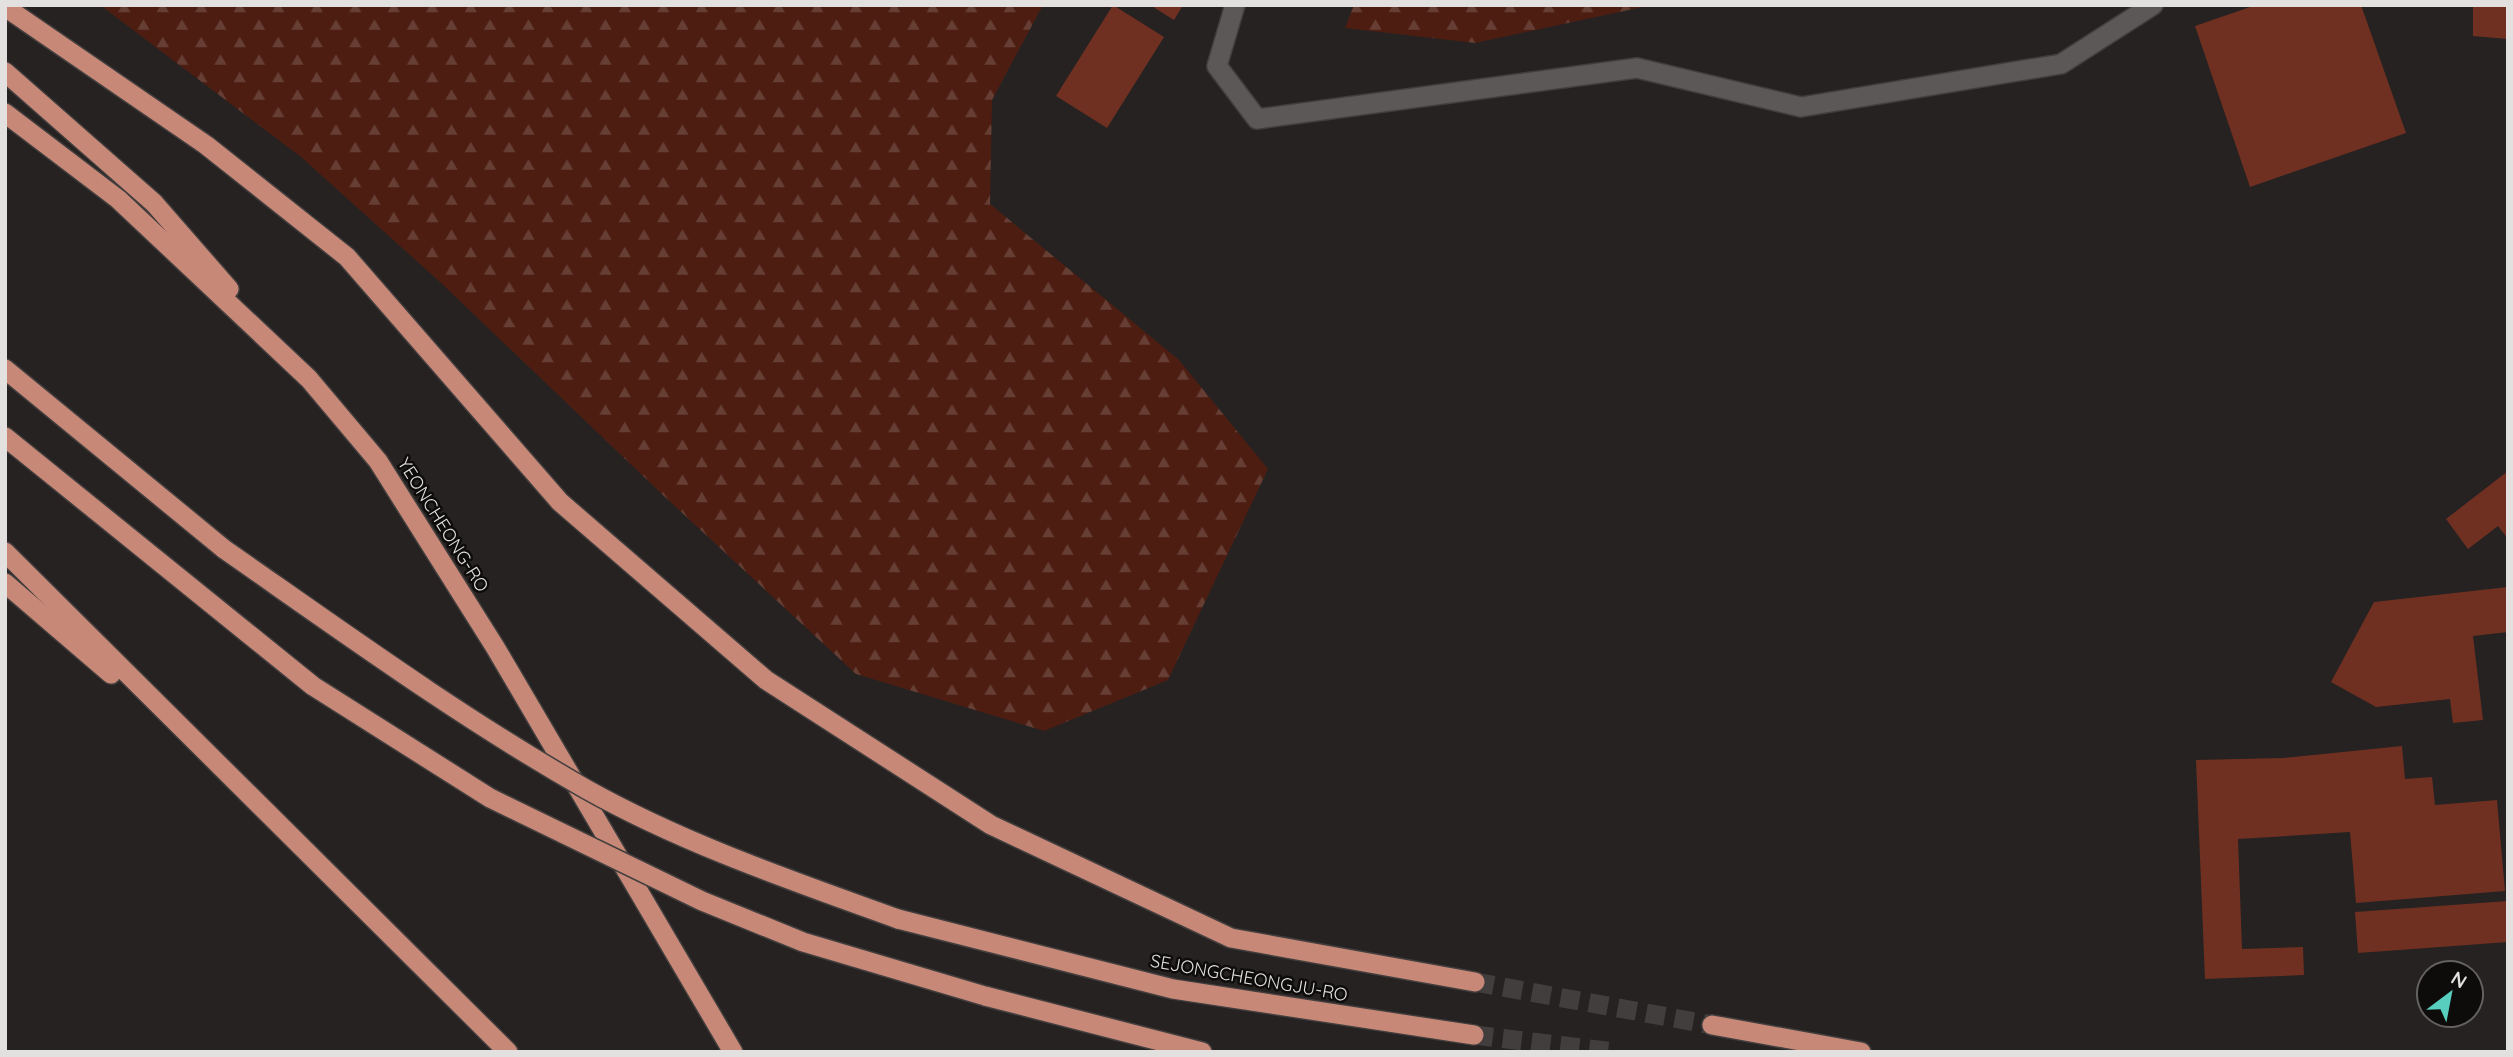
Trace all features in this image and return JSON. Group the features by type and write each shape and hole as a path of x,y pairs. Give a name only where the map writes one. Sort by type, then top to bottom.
{"highway":[{"path":"5,7 206,145 347,257 560,502 766,680 991,825 1231,937 1475,982"},
{"path":"5,72 154,204 309,379"},
{"name":"YEONCHEONG-RO","path":"5,113 118,199 309,379 378,461 495,647 733,1052"},
{"name":"SEJONGCHEONGJU-RO","path":"5,369 224,549 450,707 588,790 739,861 898,919 1173,989 1474,1035"},
{"path":"5,437 313,686 489,797 702,901 803,942 985,996 1202,1052"},
{"path":"5,552 508,1052"},
{"path":"5,583 234,780"},
{"path":"1712,1025 1861,1052"}],"street":[{"path":"1235,5 1217,66 1257,119 1637,68 1801,107 2061,64 2153,5"}],"green space":[{"path":"100,5 1043,5 992,100 990,204 1179,360 1268,469 1168,680 1044,731 856,674 665,497 440,282 301,157"},
{"path":"1354,5 1652,5 1475,43 1345,28"}],"building":[{"path":"1113,5 1164,37 1107,128 1056,96"},
{"path":"1150,5 1183,5 1174,20"},
{"path":"2256,5 2361,5 2406,133 2250,187 2195,26"},
{"path":"2473,5 2508,5 2508,39 2473,36"},
{"path":"2508,471 2508,539 2498,526 2468,549 2446,519"},
{"path":"2508,587 2508,632 2473,636 2483,720 2453,723 2450,699 2376,707 2331,682 2374,602"},
{"path":"2402,746 2405,779 2432,777 2435,805 2497,800 2505,891 2356,903 2350,832 2238,839 2242,949 2303,947 2304,975 2205,979 2196,760 2283,758"},
{"path":"2508,901 2508,942 2358,953 2355,912"}],"tunnel":[{"path":"1475,982 1712,1025"},
{"path":"1474,1035 1615,1052"}]}
